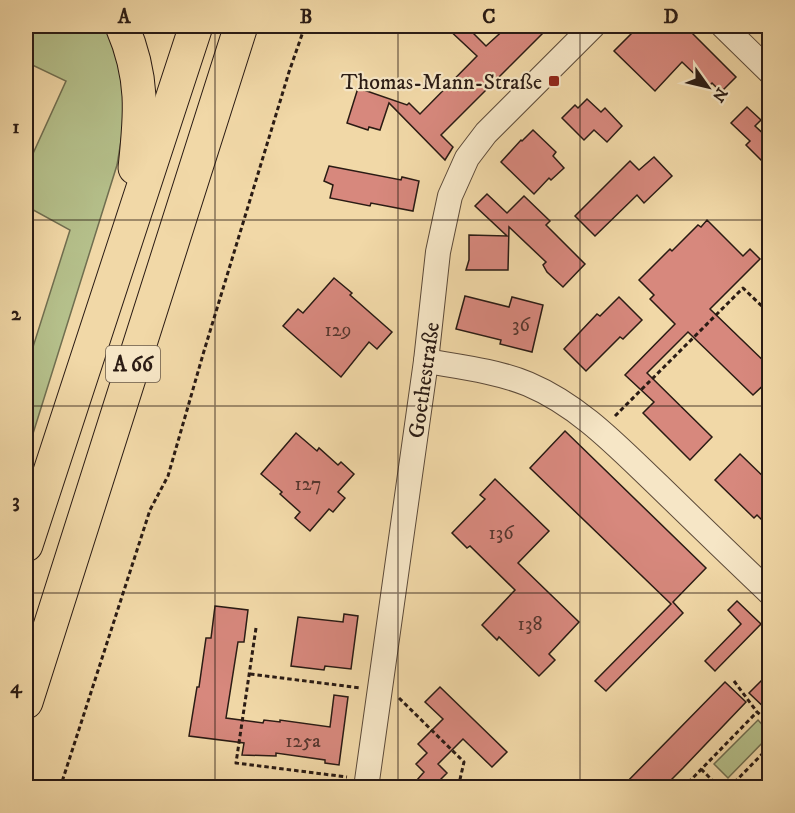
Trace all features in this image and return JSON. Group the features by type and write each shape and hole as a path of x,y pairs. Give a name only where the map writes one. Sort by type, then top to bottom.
{"highway":[{"path":"122,26 133,56 140,90 141,113 129,231"},
{"name":"A 66","path":"26,545 196,26"},
{"name":"A 66","path":"26,702 241,26"}],"street":[{"name":"Goethestraße","path":"367,784 444,221 458,175 467,158 491,128 593,26"},
{"path":"723,26 770,72"},
{"path":"426,361 480,369 528,384 560,400 601,430 770,593"}],"path":[{"path":"60,788 150,510 168,476 204,351 305,26"},
{"path":"601,430 743,288 770,314"},
{"path":"256,628 236,763 367,784"},
{"path":"250,674 379,691 398,696 465,762 458,788"},
{"path":"734,681 757,712 770,723"},
{"path":"683,788 757,712"},
{"path":"729,788 770,746"},
{"path":"701,769 720,788"}],"green space":[{"path":"26,26 105,26 118,61 126,110 117,165 26,456 26,369 70,230 26,206 26,169 66,81 26,62"},
{"path":"758,720 769,732 769,736 728,778 714,764"}],"building":[{"path":"445,26 466,26 486,46 508,26 550,26 441,135 453,147 445,160 389,103 380,130 369,127 368,130 347,123 358,88 407,105 409,103 420,114 477,56"},
{"path":"625,26 701,26 693,34 736,77 721,92 712,83 708,87 682,62 655,91 614,51 632,33"},
{"path":"587,99 601,112 605,108 622,126 607,142 594,130 584,140 562,118 575,105 578,108"},
{"path":"747,107 761,120 755,126 770,140 770,169 746,145 750,141 731,123"},
{"path":"533,130 556,152 553,156 564,168 551,180 549,178 534,194 501,162"},
{"path":"654,157 672,176 644,203 637,195 595,236 575,216 630,161 639,170"},
{"path":"329,166 401,180 402,177 419,181 413,211 330,198 333,185 324,181"},
{"path":"487,194 507,213 524,196 550,221 546,225 585,264 563,287 547,272 543,265 546,262 509,227 508,270 466,270 469,260 469,235 507,236 475,206"},
{"path":"707,220 743,256 750,249 760,259 710,309 770,367 770,379 753,395 688,332 647,373 712,437 690,460 643,413 654,402 625,375 675,324 650,299 654,295 639,280 670,249 672,251 698,225 701,227"},
{"path":"334,278 392,332 377,349 369,342 341,377 283,326 298,309 303,313"},
{"path":"465,296 509,307 512,297 543,305 532,352 500,344 501,340 456,329"},
{"path":"619,297 642,320 623,339 620,337 586,371 564,349 597,314 600,316"},
{"path":"565,431 706,568 673,602 683,613 606,691 595,681 671,604 530,468"},
{"path":"296,433 317,451 319,448 338,465 341,462 354,474 338,492 345,498 333,512 329,509 310,531 295,518 300,512 261,474"},
{"path":"740,454 770,483 770,528 757,515 754,518 715,480"},
{"path":"495,479 549,531 518,563 579,622 549,654 555,660 539,676 499,637 497,640 482,625 515,590 470,546 467,548 452,533 485,499 480,495"},
{"path":"737,601 761,624 715,671 705,661 741,624 728,610"},
{"path":"215,606 248,610 244,642 238,642 226,718 263,723 264,720 280,722 280,720 330,727 334,695 348,697 339,765 325,763 325,760 276,753 276,756 242,755 244,743 189,736 206,638 211,638"},
{"path":"344,614 358,616 351,669 325,666 324,670 291,666 298,617 343,622"},
{"path":"770,672 770,713 749,693"},
{"path":"725,682 746,702 683,768 663,788 621,788"},
{"path":"440,687 507,752 492,767 463,739 438,764 447,773 432,788 410,788 424,772 416,764 427,753 418,744 443,719 425,702"}],"place":[{"name":"Thomas-Mann-Straße","path":"554,81"}]}
